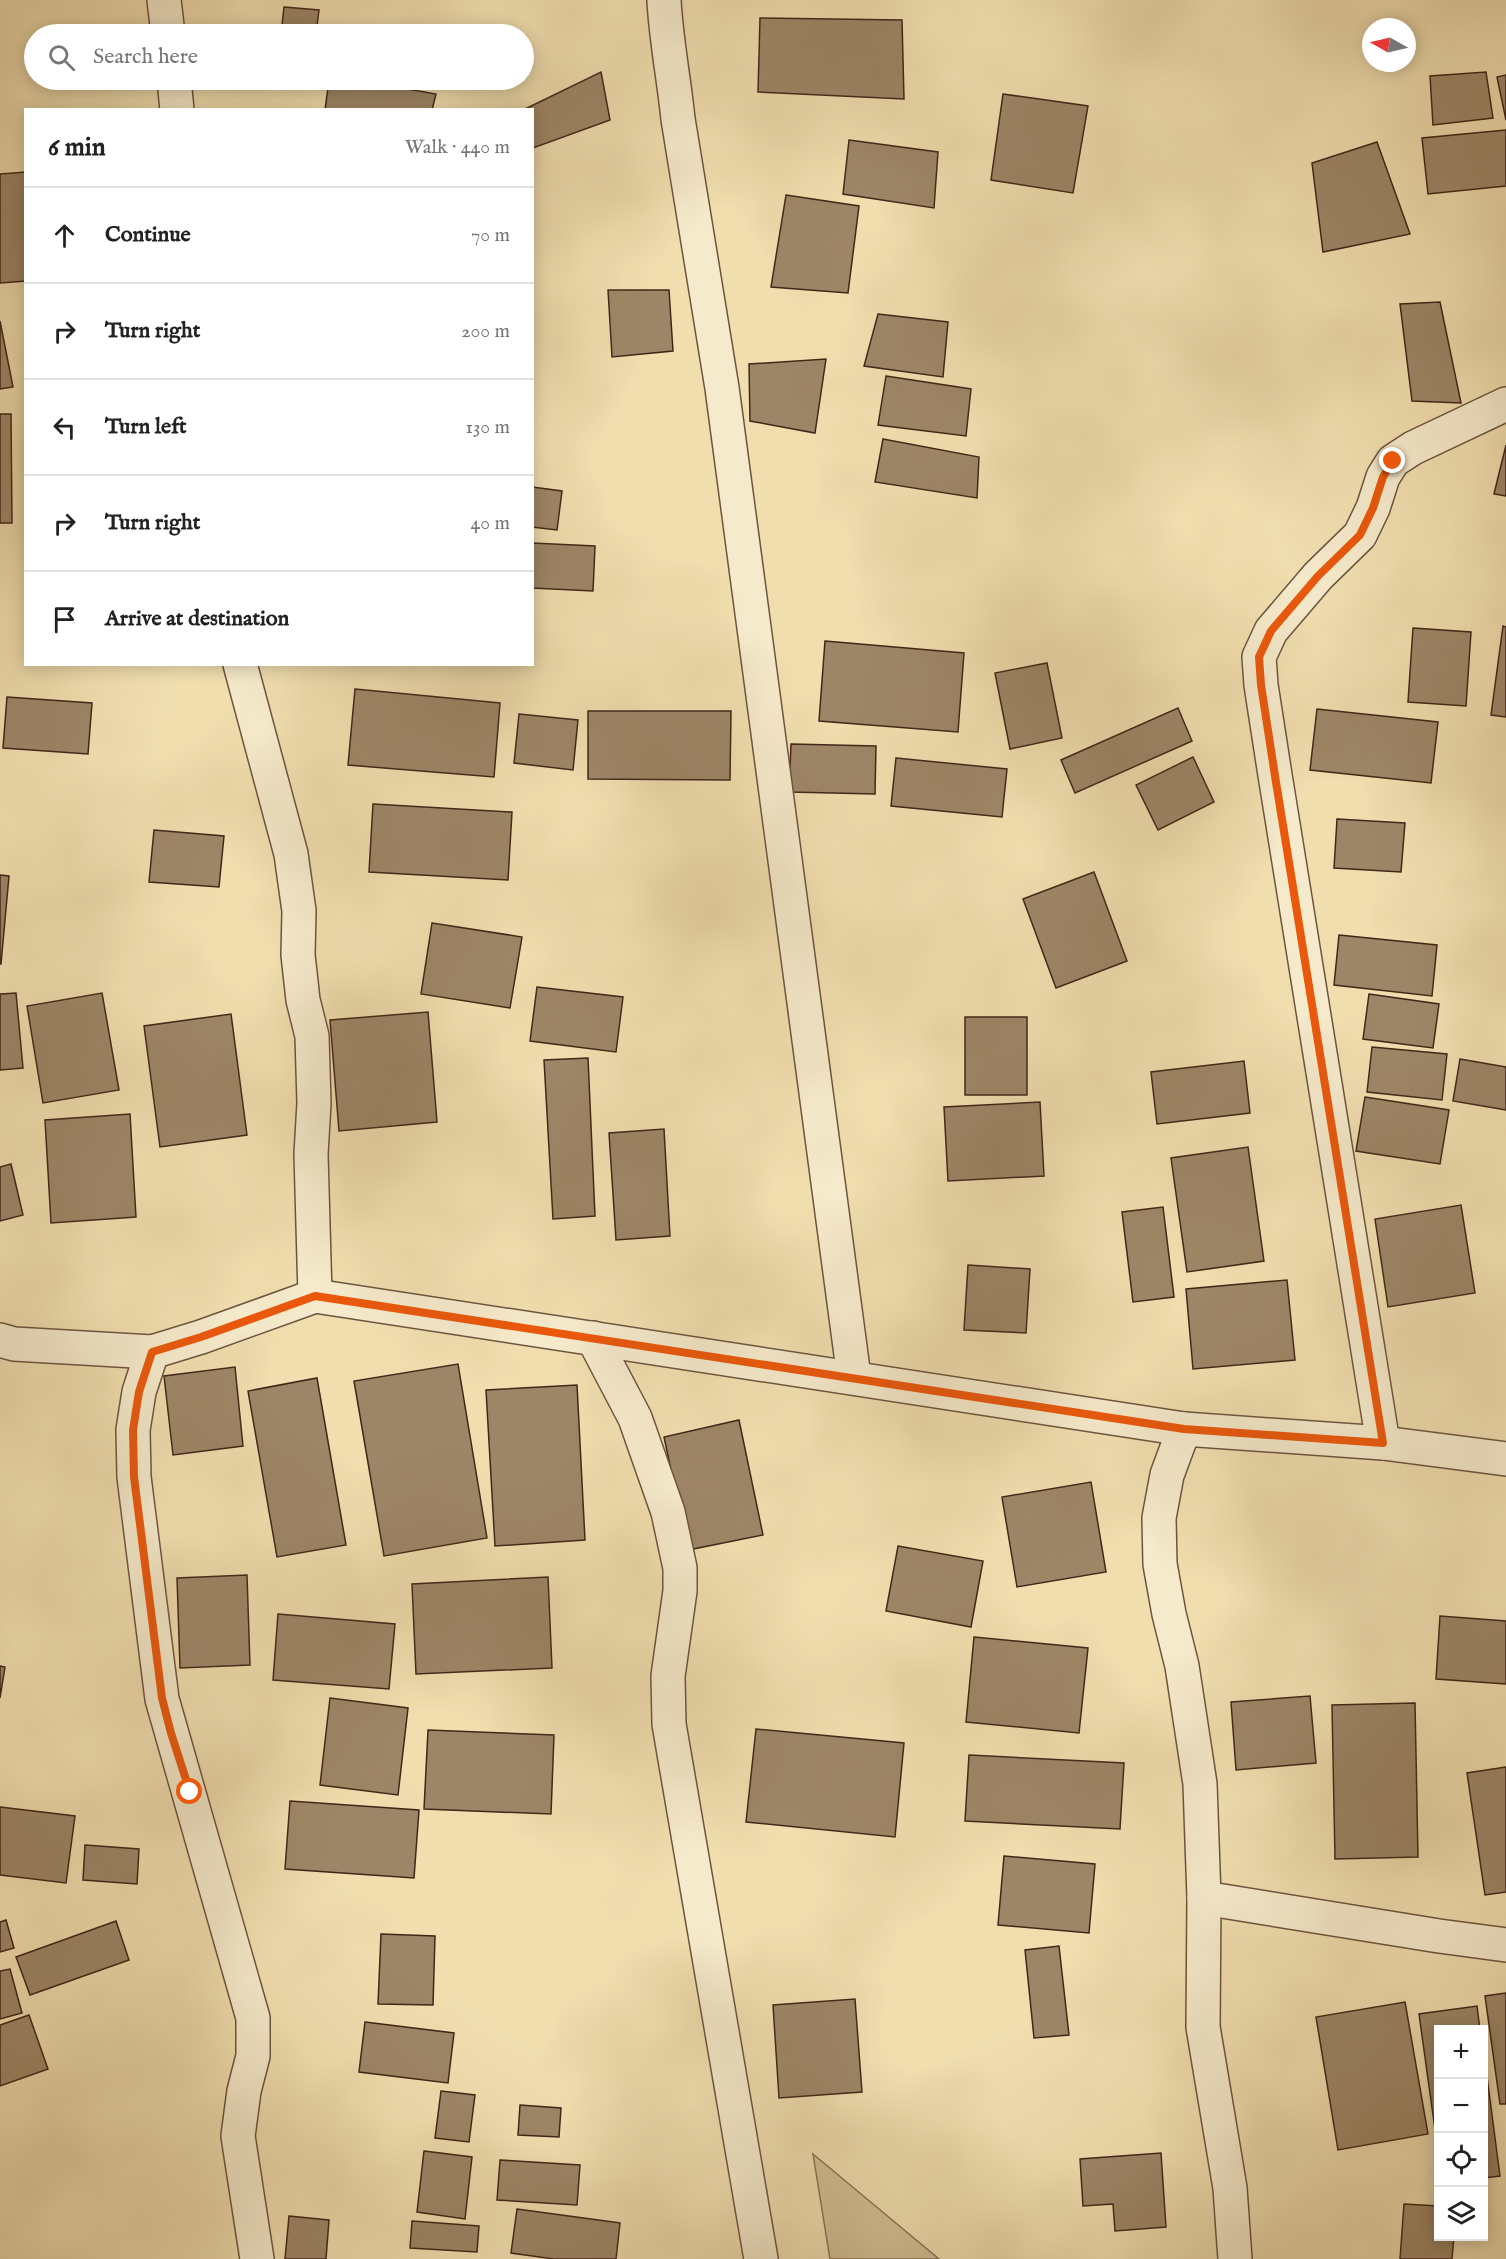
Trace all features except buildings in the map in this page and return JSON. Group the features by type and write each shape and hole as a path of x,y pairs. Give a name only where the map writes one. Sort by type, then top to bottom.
{"street":[{"path":"164,0 167,24"},
{"path":"664,0 678,119 724,400 854,1377"},
{"path":"175,90 177,108"},
{"path":"1383,1443 1273,764 1259,657 1271,631 1318,576 1360,535 1373,508 1383,477 1393,461 1413,448 1506,405"},
{"path":"241,666 291,854 299,911 298,955 303,1000 312,1036 314,1103 311,1154 315,1296"},
{"path":"0,1340 14,1344 152,1352 315,1296 1184,1429 1383,1443 1506,1458"},
{"path":"593,1338 635,1418 668,1512 680,1568 680,1591 668,1676 669,1725 761,2259"},
{"path":"152,1352 139,1392 133,1430 134,1477 162,1698 253,2018 253,2056 244,2091 238,2136 257,2259"},
{"path":"1184,1429 1167,1475 1159,1518 1160,1564 1182,1666 1200,1784 1204,1898 1203,2027 1230,2188 1235,2259"},
{"path":"1204,1898 1506,1945"}],"shaded area":[{"path":"813,2154 939,2259 830,2259"}],"route":[{"path":"190,1792 162,1698 134,1477 133,1430 139,1392 152,1352 315,1296 1184,1429 1383,1443 1275,776 1259,657 1271,631 1318,576 1360,535 1373,508 1383,477 1393,461"}]}
